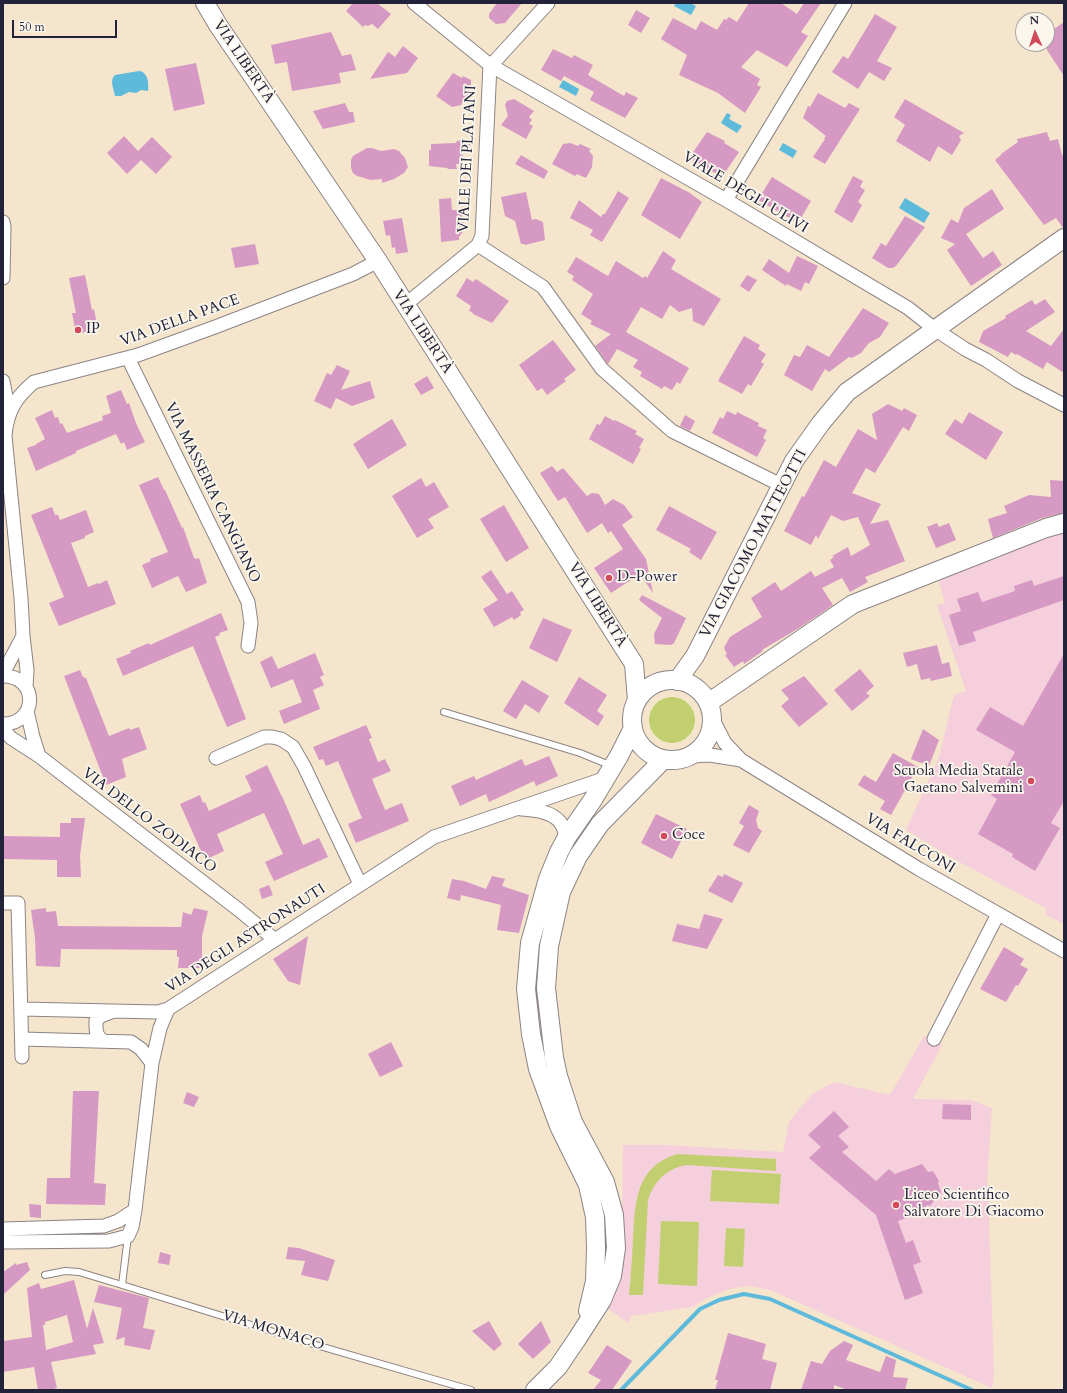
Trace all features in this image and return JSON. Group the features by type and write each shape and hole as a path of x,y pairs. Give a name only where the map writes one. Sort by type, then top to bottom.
{"street":[{"name":"VIA LIBERTÀ","path":"205,3 223,32 378,261 634,664 638,700"},
{"name":"VIALE DEGLI ULIVI","path":"414,3 490,65 726,200 908,308 936,330 965,349 986,360 1018,381 1064,405"},
{"name":"VIALE DEI PLATANI","path":"405,305 478,245 482,236 490,65 548,3"},
{"path":"726,200 845,3"},
{"path":"3,222 3,278"},
{"name":"VIA GIACOMO MATTEOTTI","path":"673,681 695,656 794,461 821,423 847,392 1064,238"},
{"path":"478,245 543,286 602,369 672,431 781,485"},
{"name":"VIA DELLA PACE","path":"39,756 27,710 30,703 29,694 26,687 27,670 21,598 5,436 6,422 11,410 22,393 34,382 128,358 215,327 353,274 378,261"},
{"name":"VIA MASSERIA CANGIANO","path":"128,358 248,602 251,624 248,646"},
{"path":"3,381 6,397 11,410"},
{"path":"710,711 853,604 1046,528 1064,523"},
{"path":"3,670 7,666 23,636"},
{"name":"VIA LIBERTÀ","path":"634,664 673,681"},
{"path":"3,676 16,678 26,687"},
{"path":"673,681 690,685 699,692 710,711 711,728 707,740 690,756 677,760 664,760 653,756 642,748 635,737 632,728 632,718 634,707 644,691 657,683 673,681"},
{"path":"3,724 11,724 18,721 23,717 27,710"},
{"name":"VIA FALCONI","path":"710,711 725,743 741,760 919,869 1064,951"},
{"path":"578,1339 588,1311 595,1281 595,1217 588,1185 559,1126 538,1069 531,1034 526,989 530,943 548,879 559,852 567,837 592,801 632,728"},
{"name":"VIA DELLO ZODIACO","path":"3,729 11,738 39,756 239,910 274,939"},
{"path":"216,758 264,737 272,737 281,740 293,747 304,766 360,884"},
{"name":"VIA FALCONI","path":"690,756 710,755 741,760"},
{"path":"535,1390 558,1367 578,1339 602,1300 612,1276 616,1248 614,1215 605,1182 573,1122 558,1076 554,1057 546,988 549,946 562,892 578,856 600,824 664,760"},
{"name":"VIA DEGLI ASTRONAUTI","path":"128,1236 132,1227 135,1210 152,1063 160,1028 168,1009 274,939 434,837 517,809 609,772"},
{"name":"VIA DEGLI ASTRONAUTI","path":"517,809 535,810 551,815 559,822 567,837"},
{"path":"3,903 18,903 22,1057"},
{"path":"934,1039 998,914"},
{"path":"21,1009 111,1012 158,1012 168,1009"},
{"path":"103,1041 95,1032 96,1020 111,1012"},
{"path":"22,1039 130,1042 141,1049 152,1063"},
{"path":"3,1228 104,1226 118,1221 135,1210"},
{"path":"3,1242 108,1241 128,1236"}],"lane":[{"path":"444,712 580,753 609,772"},
{"path":"122,1285 128,1236"},
{"name":"VIA MONACO","path":"45,1275 65,1271 79,1272 316,1345 471,1390"}],"shaded area":[{"path":"1064,532 1064,924 1045,914 1047,909 954,859 906,830 939,757 954,695 966,691 937,605 945,603 938,579"},
{"path":"924,1036 942,1045 913,1099 971,1100 992,1108 987,1183 994,1377 992,1388 770,1290 749,1286 729,1289 707,1298 693,1307 632,1316 628,1323 603,1305 622,1220 623,1145 666,1145 783,1152 789,1122 812,1094 834,1082 890,1095"}],"green space":[{"path":"672,697 685,701 691,707 695,720 691,733 685,739 672,743 659,739 653,733 649,720 653,707 659,701"},
{"path":"677,1154 776,1159 776,1171 686,1165 672,1169 662,1177 657,1182 648,1200 643,1295 629,1295 635,1213 640,1188 645,1177 653,1168 663,1160"},
{"path":"712,1170 781,1174 779,1204 710,1201"},
{"path":"661,1221 699,1222 697,1286 658,1284"},
{"path":"726,1228 745,1229 743,1267 724,1266"}],"water":[{"path":"676,3 690,3 696,6 691,15 674,6"},
{"path":"139,71 144,73 146,76 148,81 148,91 141,90 136,93 129,92 121,96 115,96 112,82 113,77 115,75"},
{"path":"563,80 579,89 576,96 559,87"},
{"path":"727,113 731,115 729,119 742,126 737,133 721,123"},
{"path":"783,143 797,151 793,158 779,150"},
{"path":"905,198 930,213 924,223 899,208"}],"building":[{"path":"353,3 377,3 391,14 378,29 372,24 368,26 365,25 363,27 346,11"},
{"path":"497,3 522,3 505,23 496,24 489,18 489,14"},
{"path":"749,3 781,3 797,14 804,3 821,3 801,32 808,36 787,67 757,50 741,67 760,79 757,85 761,87 745,113 718,93 679,75 687,55 661,39 673,18 696,30 701,21 717,30 724,19 726,20 729,17 737,22"},
{"path":"636,10 650,18 641,33 628,25"},
{"path":"875,14 897,27 877,61 892,68 884,81 869,72 858,89 832,72 843,56 848,59"},
{"path":"1064,22 1064,76 1048,52 1055,52 1055,28"},
{"path":"331,32 342,56 351,54 356,70 339,73 341,83 292,91 287,62 275,64 271,45"},
{"path":"403,46 418,58 407,73 370,79 388,52 395,57"},
{"path":"553,49 572,58 574,55 593,65 588,75 624,96 626,92 638,98 625,118 590,100 594,92 564,76 561,81 541,70"},
{"path":"196,63 205,104 174,111 165,69"},
{"path":"453,73 462,78 463,76 471,80 471,90 461,105 452,107 436,96"},
{"path":"818,93 845,108 849,103 860,109 825,164 813,157 826,136 803,118 808,106 810,107"},
{"path":"514,99 534,111 529,117 532,120 529,124 533,126 526,139 501,125 508,116 505,105 507,101"},
{"path":"905,99 964,133 959,136 961,140 952,155 938,146 930,162 896,141 905,125 894,117"},
{"path":"345,103 349,112 353,112 355,122 323,129 313,111"},
{"path":"707,132 725,141 724,143 739,152 722,177 689,158"},
{"path":"1047,132 1050,141 1058,139 1062,155 1064,154 1064,228 1056,218 1044,225 995,160 1018,142 1017,139"},
{"path":"124,136 138,151 152,137 172,157 156,174 141,160 127,174 107,153"},
{"path":"468,139 467,143 472,143 463,151 462,164 456,164 457,169 429,166 429,150 431,150 431,144 456,143 457,141"},
{"path":"570,143 578,146 580,144 591,149 589,151 593,156 592,167 586,178 577,174 575,176 552,164 563,144"},
{"path":"367,148 381,151 394,149 399,151 405,158 408,167 404,173 394,179 382,183 382,179 371,180 357,176 353,173 351,168 351,160 353,156"},
{"path":"521,155 548,171 544,179 515,164"},
{"path":"853,176 863,181 860,187 865,190 858,202 862,205 852,223 834,212"},
{"path":"772,177 811,201 798,223 758,200"},
{"path":"661,178 690,193 702,202 680,239 641,215"},
{"path":"992,189 1004,209 966,234 983,258 993,251 1002,265 971,286 947,250 955,244 941,238 951,219 958,223 964,208"},
{"path":"618,191 629,198 602,242 590,235 593,230 570,218 579,200 601,217 605,214"},
{"path":"526,192 532,220 536,219 543,222 545,240 525,245 521,244 515,221 505,216 501,197"},
{"path":"451,198 452,210 462,210 464,230 459,237 459,240 441,242 439,199"},
{"path":"905,216 925,227 896,266 893,268 888,268 872,258 881,243 886,246"},
{"path":"402,218 408,252 396,254 395,247 392,248 390,235 386,236 383,221"},
{"path":"255,244 259,264 235,268 231,248"},
{"path":"663,251 676,260 671,269 721,299 704,326 693,321 692,308 679,312 670,305 662,319 641,307 626,332 689,368 680,384 677,382 672,390 664,386 662,389 640,376 642,372 633,367 638,360 617,349 608,364 595,346 611,334 590,324 592,321 581,314 593,294 572,280 574,276 567,272 576,257 608,276 616,261 643,278 645,276 647,278"},
{"path":"797,256 818,266 809,284 805,282 801,291 787,284 786,286 762,270 769,259 789,273"},
{"path":"85,275 92,310 94,309 98,329 76,334 72,313 76,313 69,278"},
{"path":"747,275 757,280 749,292 740,286"},
{"path":"467,278 473,282 476,279 509,301 492,323 469,311 471,306 456,296"},
{"path":"1045,299 1055,312 1026,331 1051,346 1064,329 1064,373 1047,362 1043,369 1017,354 1016,355 1011,352 1008,357 979,342 983,331 1006,318 1005,316 1032,300 1035,305"},
{"path":"863,308 889,323 880,337 869,343 861,353 852,358 849,357 829,372 825,369 812,391 784,375 794,355 800,357 807,345 829,357"},
{"path":"744,336 760,345 758,349 766,354 761,362 764,364 751,386 748,384 742,394 718,381"},
{"path":"553,340 576,370 564,379 566,381 547,395 542,388 537,391 519,365"},
{"path":"337,365 350,371 341,390 370,381 375,398 352,406 336,398 331,409 314,401 327,373 331,375"},
{"path":"427,376 434,388 421,395 414,384"},
{"path":"121,390 127,404 129,403 145,442 127,450 124,442 121,444 116,434 76,451 76,453 36,471 27,448 36,445 45,439 35,418 52,410 55,418 58,417 60,424 62,423 67,433 103,420 102,416 111,413 106,396"},
{"path":"888,404 902,411 904,408 917,415 909,431 903,427 875,473 866,468 852,493 881,504 870,524 888,520 905,561 865,577 868,582 850,592 842,578 822,588 833,605 799,628 762,650 763,651 744,664 743,661 734,667 725,655 727,654 724,648 726,644 730,637 762,617 751,598 775,582 781,591 811,571 815,577 834,567 830,560 834,557 832,556 848,547 851,556 870,545 858,517 843,521 831,515 818,539 816,535 811,545 784,531 802,496 804,497 824,460 836,467 858,429 877,440 872,414"},
{"path":"727,411 736,415 737,412 759,423 758,426 767,430 763,438 766,440 757,457 712,433 720,417 723,419"},
{"path":"969,412 1003,432 986,460 945,434 955,419 962,424"},
{"path":"685,415 695,421 690,431 680,426"},
{"path":"605,416 637,431 635,434 644,439 639,448 641,449 633,464 589,439 597,424 600,425"},
{"path":"392,419 407,445 368,469 353,444"},
{"path":"552,466 557,472 563,468 587,496 592,493 599,494 605,505 613,499 624,505 633,517 622,525 646,559 653,593 640,574 611,593 594,568 623,549 611,531 608,533 602,523 587,533 565,497 558,501 540,473"},
{"path":"158,477 182,528 183,527 194,558 199,558 207,583 186,592 178,576 152,588 142,565 151,561 150,559 168,552 139,485"},
{"path":"421,478 426,487 434,482 449,507 428,519 434,528 417,538 392,496"},
{"path":"1050,480 1064,481 1064,513 1042,518 993,538 988,519 1007,513 1004,506 1029,495 1051,497"},
{"path":"504,505 529,548 506,562 480,519"},
{"path":"669,506 717,532 701,560 689,552 691,549 656,530"},
{"path":"52,507 55,515 58,515 60,520 86,510 94,532 85,536 85,538 71,543 88,587 107,580 116,604 59,626 49,603 64,597 31,515"},
{"path":"937,523 939,527 949,523 956,540 936,548 927,527"},
{"path":"491,570 507,594 512,591 524,610 520,612 521,615 514,620 512,617 494,627 483,609 498,600 481,577"},
{"path":"1064,576 1064,600 973,632 976,641 959,646 949,615 961,611 957,599 978,592 982,602 1015,591 1014,586 1032,580 1034,586"},
{"path":"642,595 686,618 674,643 671,645 655,644 654,634 662,618 639,600"},
{"path":"221,613 228,630 219,633 220,635 215,637 246,719 227,727 193,646 123,676 116,659 131,653 130,651 149,643 150,645"},
{"path":"543,618 572,630 557,662 529,648"},
{"path":"937,645 942,664 949,662 952,676 931,681 930,678 921,680 917,664 907,667 903,653"},
{"path":"315,653 324,675 320,677 324,685 313,690 320,709 284,724 279,711 302,702 293,679 271,688 260,662 272,656 278,669"},
{"name":"Scuola Media Statale Gaetano Salvemini","path":"1064,654 1064,801 1051,823 1060,828 1035,871 1012,857 1013,854 978,834 997,799 991,795 1015,752 976,730 990,707 1023,726"},
{"path":"860,669 874,686 866,693 870,696 852,711 834,690"},
{"path":"80,670 83,677 86,678 109,736 129,728 130,730 139,727 147,749 122,759 126,777 106,785 64,676"},
{"path":"804,676 828,704 799,727 781,706 789,699 781,690"},
{"path":"579,677 607,695 597,711 604,716 598,726 564,703"},
{"path":"522,680 549,696 539,713 525,704 516,719 503,711"},
{"path":"366,725 372,738 369,739 378,762 385,759 391,771 372,779 385,810 402,803 409,821 356,843 348,824 362,818 338,761 326,766 323,759 319,760 313,747"},
{"path":"923,729 939,740 929,766 911,759"},
{"path":"893,753 918,767 891,815 880,809 885,801 858,785 864,775 876,782"},
{"path":"549,756 558,776 536,786 534,781 489,802 486,794 460,806 451,786 474,776 476,780 522,759 525,766"},
{"path":"267,765 303,845 319,838 328,857 274,881 265,862 283,854 264,813 217,834 224,851 205,860 180,804 200,795 203,803 205,802 209,811 252,791 245,776"},
{"path":"749,805 759,811 756,820 758,828 762,831 749,853 733,845 744,826 739,823"},
{"name":"Coce","path":"656,814 687,829 672,859 641,843"},
{"path":"71,818 85,818 80,856 81,877 57,877 57,860 3,859 3,836 60,837 60,823 71,823"},
{"path":"724,874 743,883 732,903 708,891 718,875 723,877"},
{"path":"492,876 505,879 502,886 529,895 519,933 497,930 501,905 461,895 460,901 447,898 452,879 464,881 486,889"},
{"path":"269,885 273,895 262,899 259,889"},
{"path":"46,908 46,912 56,911 58,926 181,927 183,912 191,915 194,908 208,911 202,936 202,968 178,968 179,957 177,957 177,950 61,949 60,967 36,966 35,938 31,910"},
{"path":"704,914 723,919 707,949 672,941 677,924 699,929"},
{"path":"308,936 300,985 288,981 273,959"},
{"path":"1004,947 1024,959 1020,965 1028,969 1006,1002 980,989"},
{"path":"391,1042 403,1066 380,1077 368,1054"},
{"path":"73,1091 99,1091 94,1183 106,1184 105,1205 46,1204 47,1178 70,1178"},
{"path":"187,1092 199,1097 194,1107 183,1103"},
{"path":"943,1104 971,1105 971,1120 942,1119"},
{"name":"Liceo Scientifico Salvatore Di Giacomo","path":"834,1111 849,1127 838,1136 849,1147 842,1152 876,1181 889,1169 895,1174 922,1164 928,1172 933,1171 939,1181 938,1183 941,1192 930,1206 928,1205 914,1215 898,1221 906,1243 913,1240 921,1262 913,1265 923,1293 905,1300 876,1215 809,1158 821,1147 808,1135"},
{"path":"29,1204 41,1205 41,1218 30,1217"},
{"path":"288,1247 299,1248 335,1260 328,1281 301,1275 305,1261 286,1259"},
{"path":"160,1252 171,1255 169,1265 158,1263"},
{"path":"27,1262 30,1270 3,1295 3,1272 16,1263 16,1265"},
{"path":"74,1280 87,1329 93,1308 104,1343 93,1345 96,1354 51,1362 57,1388 50,1390 38,1390 34,1367 3,1372 3,1341 32,1337 27,1288 39,1283 41,1289","holes":["67,1315 73,1342 46,1350 43,1325 45,1325 45,1322"]},
{"path":"99,1285 149,1298 143,1328 155,1330 150,1350 124,1345 125,1337 116,1340 122,1308 94,1302"},
{"path":"489,1321 502,1344 494,1351 472,1331"},
{"path":"541,1321 551,1342 533,1359 518,1344"},
{"path":"728,1333 766,1344 762,1359 777,1363 770,1390 715,1390 718,1380 715,1380"},
{"path":"844,1341 853,1345 846,1360 880,1372 886,1356 896,1360 893,1377 908,1378 905,1390 848,1390 834,1385 834,1390 801,1390 811,1361 822,1364 830,1351"},
{"path":"607,1345 632,1361 612,1390 593,1390 601,1380 588,1373"}],"waterway":[{"path":"621,1390 700,1309 719,1300 744,1294 770,1299 972,1390"}],"place":[{"name":"IP","path":"78,330"},
{"name":"D-Power","path":"609,578"},
{"name":"Scuola Media Statale Gaetano Salvemini","path":"1031,781"},
{"name":"Coce","path":"664,836"},
{"name":"Liceo Scientifico Salvatore Di Giacomo","path":"896,1205"}]}
